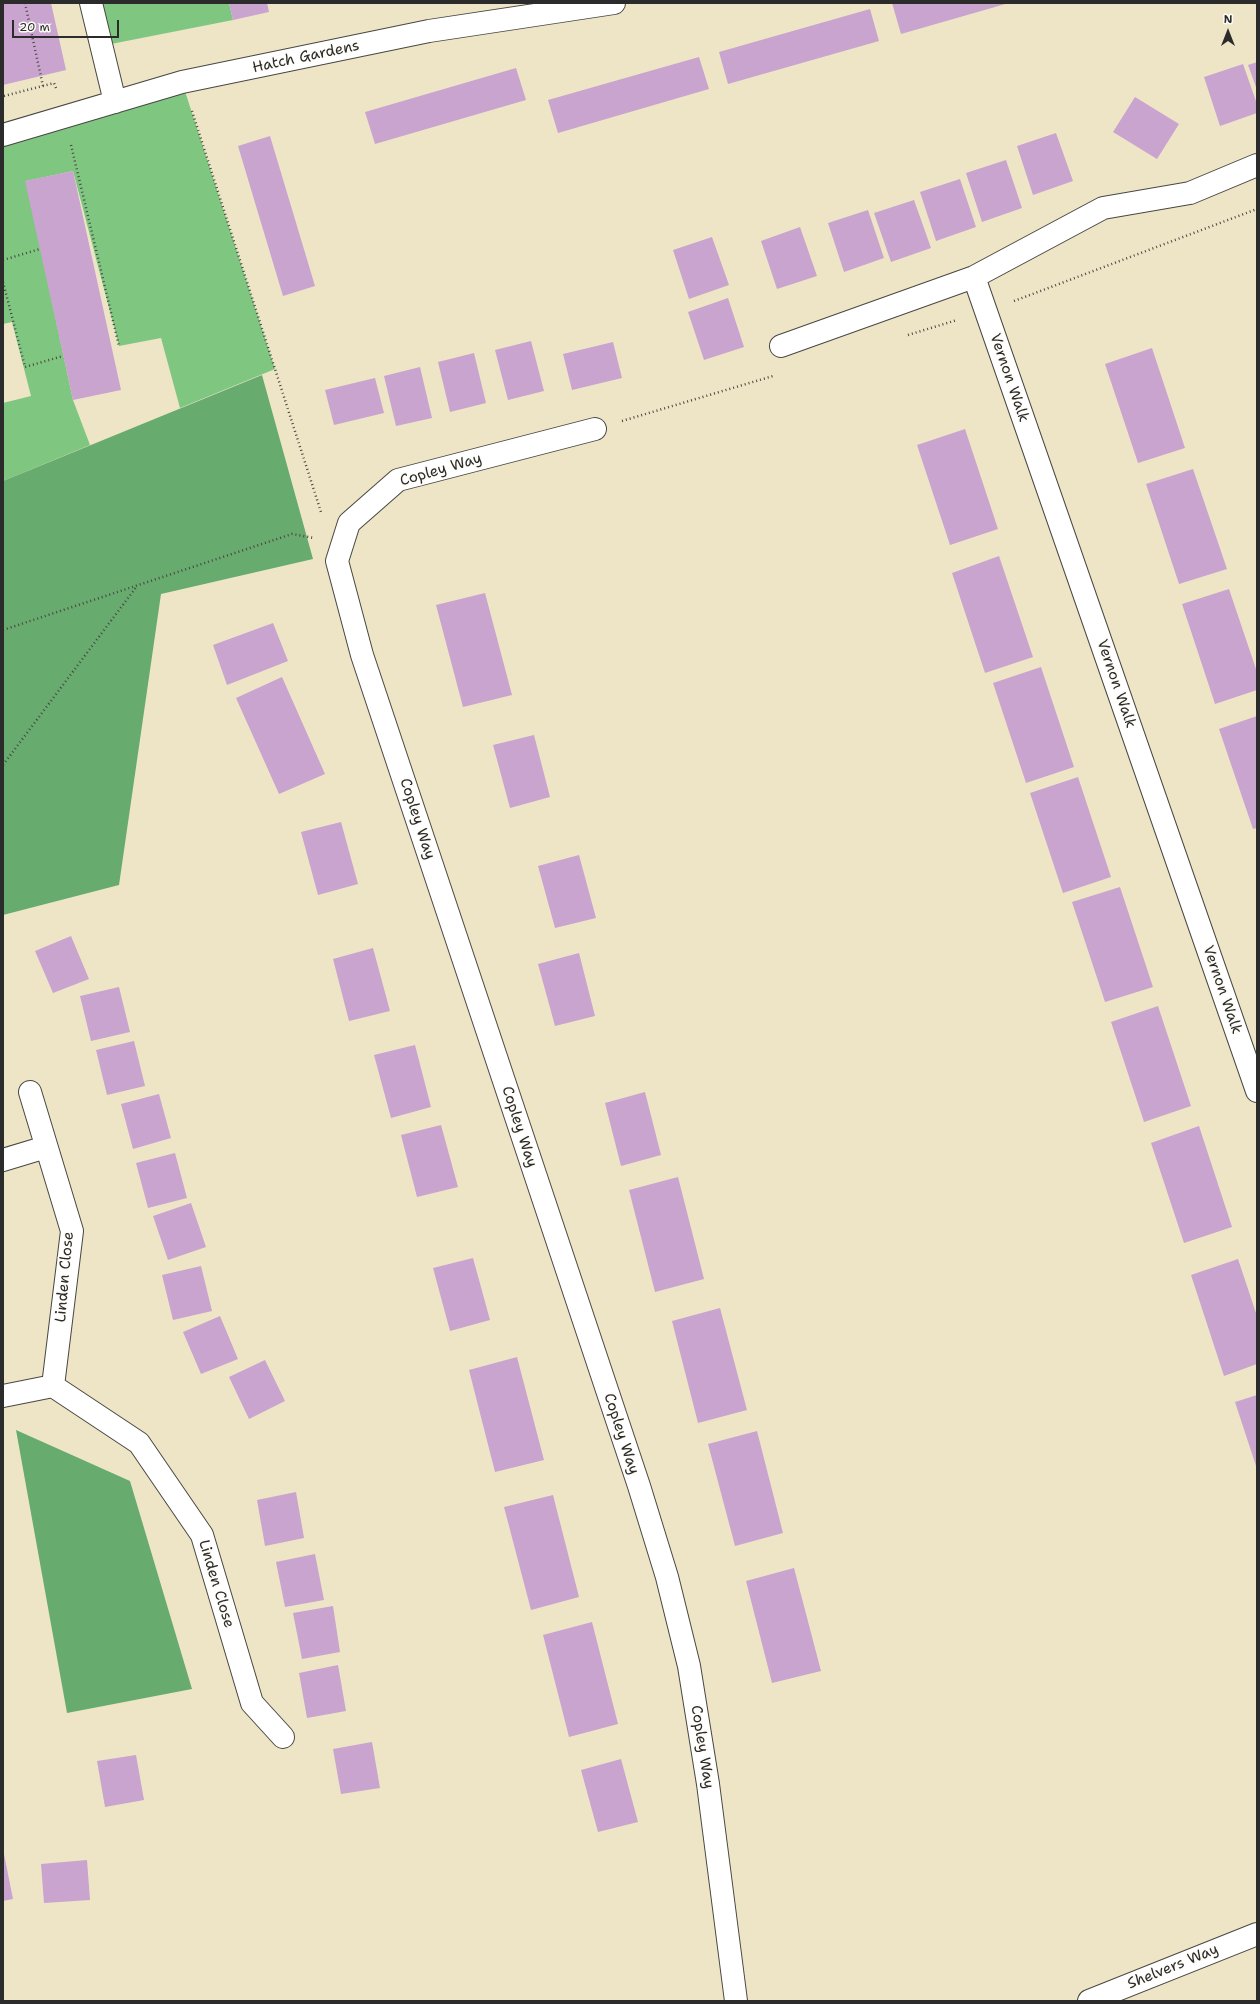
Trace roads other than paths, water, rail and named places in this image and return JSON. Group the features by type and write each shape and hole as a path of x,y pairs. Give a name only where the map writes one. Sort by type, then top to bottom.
{"street":[{"path":"91,3 115,102"},
{"name":"Hatch Gardens","path":"3,135 182,82 429,31 614,3"},
{"path":"781,346 974,277 1103,208 1190,193 1257,165"},
{"name":"Vernon Walk","path":"974,277 1257,1092"},
{"name":"Copley Way","path":"595,429 398,480 349,523 337,561 362,655 636,1478 667,1576 689,1666 708,1784 736,2001"},
{"name":"Linden Close","path":"30,1092 72,1231 53,1386 139,1443 202,1535 252,1703 283,1737"},
{"path":"3,1160 46,1147"},
{"path":"3,1396 53,1386"},
{"name":"Shelvers Way","path":"1089,2001 1257,1934"}]}
